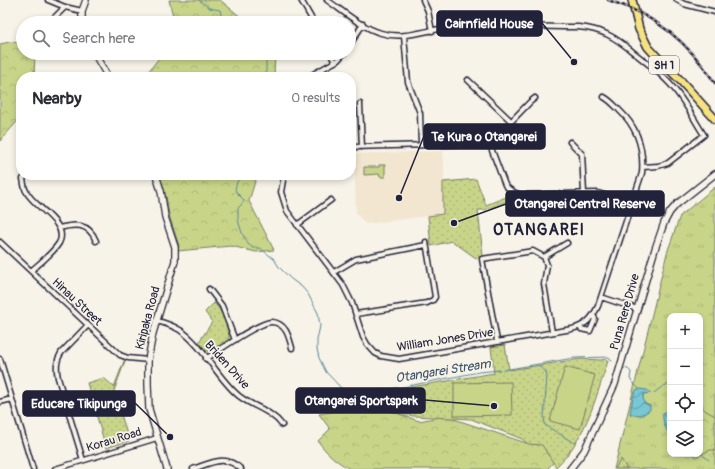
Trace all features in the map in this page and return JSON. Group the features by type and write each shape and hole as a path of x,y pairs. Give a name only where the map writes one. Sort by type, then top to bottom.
{"highway":[{"name":"SH 1","path":"634,0 642,27 651,45 657,53 690,84 715,113"},
{"name":"SH 1","path":"634,0 639,29 648,47 715,119"}],"main road":[{"path":"82,16 82,11 86,0"},
{"path":"98,60 105,72"},
{"name":"Puna Rere Drive","path":"570,469 584,451 618,375 660,231 668,215 682,199 715,174"},
{"name":"Kiripaka Road","path":"158,180 161,191 165,217 174,240 176,254 174,266 153,333 148,360 148,384 149,410 167,469"}],"street":[{"path":"48,0 65,7 82,11"},
{"path":"301,0 310,16"},
{"path":"327,0 351,16"},
{"path":"423,0 428,11 432,31"},
{"path":"677,0 684,4 715,12"},
{"path":"56,16 65,7"},
{"path":"356,19 382,33 404,36 446,28 470,27 578,27 599,30 610,35 624,44 662,76 677,92 704,135 668,163 658,166 642,166"},
{"path":"356,35 363,24"},
{"path":"404,36 408,82 420,113 421,145"},
{"path":"317,72 335,62"},
{"path":"468,80 511,121"},
{"name":"William Jones Drive","path":"283,180 282,198 287,211 334,272 349,295 363,337 367,344 375,352 386,357 399,359 580,327 593,315 601,297 640,179 642,166 639,139 632,124 609,100 604,97"},
{"path":"356,147 472,144 488,140 499,134 535,98"},
{"path":"360,104 362,147"},
{"path":"488,140 505,185 514,193 521,195 598,193 632,204"},
{"path":"570,142 582,154 584,193"},
{"path":"23,180 26,192 54,221 59,228 61,236 60,241 31,272"},
{"path":"297,225 330,200"},
{"path":"59,228 73,224 87,228 95,236 96,241"},
{"name":"Hinau Street","path":"0,242 120,355 128,358 148,360"},
{"path":"544,258 567,243"},
{"path":"334,272 356,258 426,244 435,297 433,300 356,314"},
{"path":"497,341 482,259 533,251 544,258 546,265 544,284 552,332"},
{"path":"209,289 222,306 236,340"},
{"path":"601,297 637,309"},
{"name":"William Jones Drive","path":"580,327 581,329 590,331 595,319 593,315"},
{"name":"Briden Drive","path":"157,321 172,326 185,334 226,384 240,396 272,414 282,424"},
{"path":"206,359 264,324 274,322 285,330 292,348"},
{"path":"83,460 58,378 56,366 58,357 61,353 88,325"},
{"path":"0,359 33,469"},
{"path":"0,402 12,399"},
{"name":"Korau Road","path":"55,469 72,467 83,460 157,438"},
{"path":"193,469 226,460 232,462 241,469"}],"shaded area":[{"path":"443,151 443,214 366,224 356,213 356,154"}],"green space":[{"path":"169,0 220,0 239,16 173,16"},
{"path":"16,42 16,60 35,60 34,72 16,72 16,123 0,141 0,44"},
{"path":"157,60 275,60 274,72 148,72"},
{"path":"379,165 385,165 385,177 380,177 379,174 364,175 364,167 379,167"},
{"path":"476,179 486,205 506,197 507,201 485,210 478,210 483,256 476,258 452,241 431,246 428,216 443,214 443,182"},
{"path":"159,180 255,180 249,201 274,250 256,252 231,246 177,251 179,246 169,215 166,197"},
{"path":"715,187 715,469 614,469 667,253 680,216"},
{"path":"214,303 225,320 229,339 210,351 206,351 199,342 212,322 205,312"},
{"path":"505,345 509,370 580,359 606,359 608,361 589,417 575,444 556,467 542,445 528,444 522,439 471,419 413,416 397,413 388,391 494,373 491,347"},
{"path":"124,361 114,391 129,441 106,448 87,383 104,378 114,387"},
{"path":"565,367 595,375 580,429 550,421"},
{"path":"511,382 512,415 454,416 454,383"},
{"path":"344,399 368,399 385,409 419,421 445,416 526,443 545,444 554,462 547,469 350,469 332,457 318,441 330,429 319,414 337,411"},
{"path":"703,408 715,416 715,450 710,450 703,454"},
{"path":"621,459 627,469 615,469"}],"water":[{"path":"636,390 647,390 651,393 644,394 643,396 644,403 650,406 650,410 642,415 630,414 633,397"},
{"path":"667,411 667,431 663,421 663,413"}],"waterway":[{"name":"Otangarei Stream","path":"199,0 209,8 220,10 221,16"},
{"name":"Otangarei Stream","path":"265,60 266,72"},
{"name":"Otangarei Stream","path":"238,180 235,189 244,200 238,208 238,220 242,233 248,244 253,248 260,248 274,259 279,267 308,294 318,313 320,326 317,349 319,358 326,372 343,390 361,393 403,387 479,372 500,370"},
{"name":"Otangarei Stream","path":"503,370 574,358 609,357 612,361"},
{"path":"538,365 546,372 547,376 544,417 545,425 574,443"},
{"name":"Otangarei Stream","path":"624,368 631,372 630,379 639,389"},
{"name":"Otangarei Stream","path":"654,393 667,385"},
{"name":"Otangarei Stream","path":"703,455 709,460"}],"railway":[{"path":"608,0 641,14 656,22 669,32 694,55 715,83"}],"place":[{"name":"Cairnfield House","path":"574,62"},
{"name":"Te Kura o Otangarei","path":"399,198"},
{"name":"Otangarei Central Reserve","path":"454,223"},
{"name":"Otangarei Sportspark","path":"494,406"},
{"name":"Educare Tikipunga","path":"170,437"}],"district":[{"name":"OTANGAREI","path":"539,230"}]}
